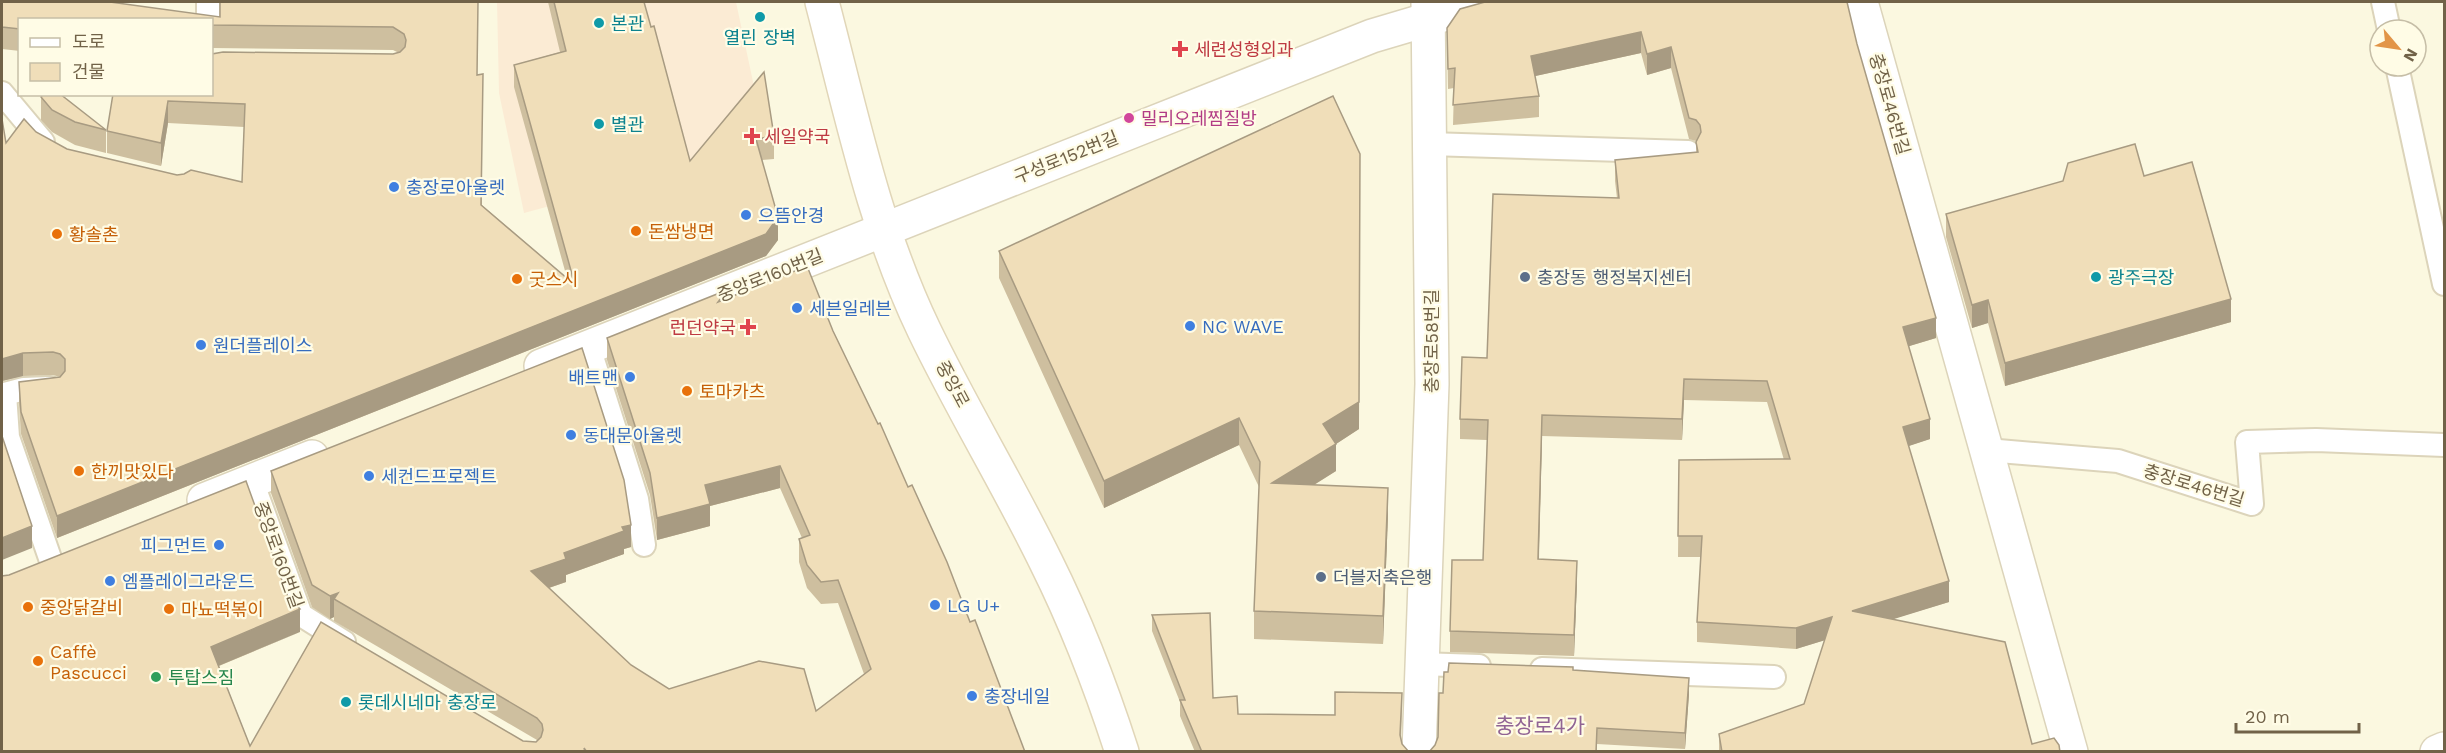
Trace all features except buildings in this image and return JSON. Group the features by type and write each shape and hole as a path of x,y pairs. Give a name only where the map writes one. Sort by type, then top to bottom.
{"street":[{"name":"중앙로","path":"822,2 884,230 924,328 1046,562 1071,616 1102,689 1122,752"},
{"name":"구성로152번길","path":"884,230 1361,41 1428,10 1487,2"},
{"name":"충장로46번길","path":"1861,2 2071,752"},
{"name":"충장로58번길","path":"1419,752 1420,664 1432,384 1428,10"},
{"name":"중앙로160번길","path":"512,378 884,230"},
{"name":"중앙로160번길","path":"178,510 338,447"},
{"path":"36,567 82,548"},
{"path":"2437,752 2445,749"}],"lane":[{"path":"208,2 208,18"},
{"path":"2384,3 2387,18"},
{"path":"2400,78 2445,284"},
{"path":"2,93 43,143 62,153"},
{"path":"1430,144 1688,152"},
{"path":"589,347 637,499 644,545"},
{"path":"36,567 8,437 5,394 24,389 53,388"},
{"name":"충장로46번길","path":"1987,450 2118,461 2252,504 2247,442 2316,440 2445,445"},
{"name":"중앙로160번길","path":"252,481 302,615 359,651"},
{"path":"1420,664 1503,667"},
{"path":"1526,668 1774,677"}],"shaded area":[{"path":"497,2 736,2 755,91 686,169 524,213 499,93"}],"place":[{"name":"열린 장벽","path":"760,17"},
{"name":"본관","path":"599,23"},
{"name":"세련성형외과","path":"1180,49"},
{"name":"밀리오레찜질방","path":"1129,118"},
{"name":"별관","path":"599,124"},
{"name":"세일약국","path":"752,136"},
{"name":"충장로아울렛","path":"394,187"},
{"name":"으뜸안경","path":"746,215"},
{"name":"돈쌈냉면","path":"636,231"},
{"name":"황솔촌","path":"57,234"},
{"name":"충장동 행정복지센터","path":"1525,277"},
{"name":"광주극장","path":"2096,277"},
{"name":"굿스시","path":"517,279"},
{"name":"세븐일레븐","path":"797,308"},
{"name":"NC WAVE","path":"1190,326"},
{"name":"런던약국","path":"748,327"},
{"name":"원더플레이스","path":"201,345"},
{"name":"배트맨","path":"630,377"},
{"name":"토마카츠","path":"687,391"},
{"name":"동대문아울렛","path":"571,435"},
{"name":"한끼맛있다","path":"79,471"},
{"name":"세컨드프로젝트","path":"369,476"},
{"name":"피그먼트","path":"219,545"},
{"name":"더블저축은행","path":"1321,577"},
{"name":"엠플레이그라운드","path":"110,581"},
{"name":"LG U+","path":"935,605"},
{"name":"중앙닭갈비","path":"28,607"},
{"name":"마뇨떡볶이","path":"169,609"},
{"name":"Caffè Pascucci","path":"38,661"},
{"name":"투탑스짐","path":"156,677"},
{"name":"충장네일","path":"972,696"},
{"name":"롯데시네마 충장로","path":"346,702"}],"district":[{"name":"충장로4가","path":"1540,725"}]}
